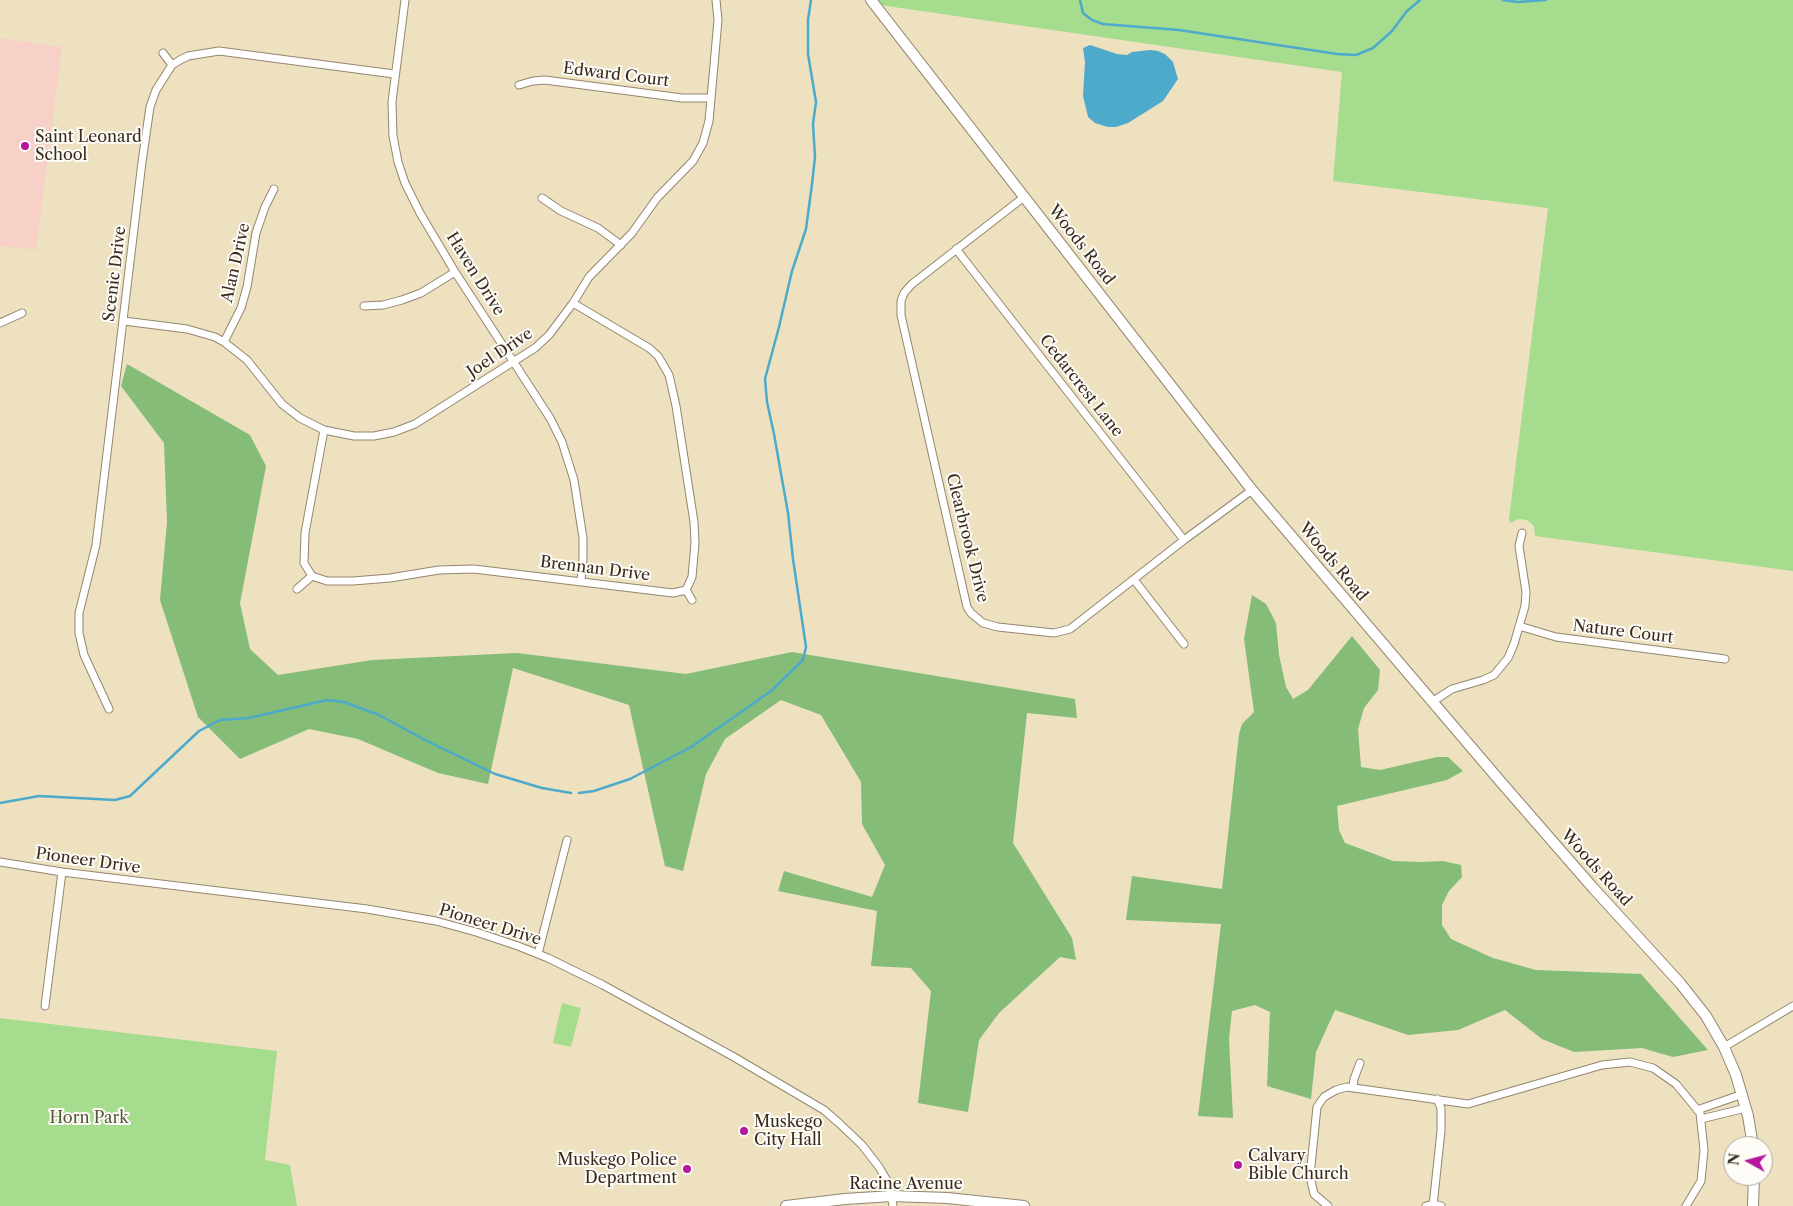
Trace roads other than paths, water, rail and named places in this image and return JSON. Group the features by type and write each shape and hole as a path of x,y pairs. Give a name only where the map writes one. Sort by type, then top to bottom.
{"street":[{"name":"Haven Drive","path":"405,0 394,74 392,125 398,162 414,203 555,426 569,461 574,480 583,538 584,558 581,581"},
{"name":"Joel Drive","path":"124,321 186,329 215,337 247,360 282,404 300,418 324,430 343,435 365,437 384,435 404,429 424,419 535,348 549,335 573,303 588,277 632,233 657,198 687,169 699,151 707,132 718,20 716,0"},
{"name":"Woods Road","path":"871,0 1252,490 1575,868 1680,983 1706,1016 1724,1047 1743,1094 1750,1136"},
{"path":"162,53 172,65 188,56 208,52 228,52 394,74"},
{"name":"Scenic Drive","path":"109,709 84,655 78,633 78,622 81,602 96,545 150,107 156,90 172,65"},
{"name":"Edward Court","path":"519,85 545,80 682,98 710,98"},
{"name":"Alan Drive","path":"224,342 241,308 247,287 256,233 264,208 274,189"},
{"name":"Clearbrook Drive","path":"1024,197 912,284 904,293 900,308 900,315 967,607 977,620 989,625 1040,632 1063,632 1079,624 1184,540 1252,490"},
{"path":"542,198 561,211 598,228 621,245"},
{"name":"Cedarcrest Lane","path":"956,249 1184,540"},
{"path":"364,306 383,305 402,300 421,292 456,272"},
{"path":"573,303 649,348 658,356 669,375 676,406 694,522 692,576 686,590 692,600"},
{"path":"0,323 22,313"},
{"path":"297,589 312,576 304,563 305,533 324,430"},
{"path":"1432,702 1452,689 1494,675 1508,658 1525,606 1526,592 1519,546 1522,533"},
{"name":"Brennan Drive","path":"312,576 327,581 380,580 439,570 474,569 673,593 686,590"},
{"path":"1134,581 1184,644"},
{"name":"Nature Court","path":"1519,626 1556,637 1725,659"},
{"path":"538,954 567,840"},
{"name":"Pioneer Drive","path":"0,862 62,872 396,913 476,932 538,954 603,985 713,1045 824,1110 862,1145 885,1176 892,1201"},
{"path":"45,1006 62,872"},
{"path":"1724,1047 1793,1006"},
{"path":"1328,1206 1314,1194 1310,1176 1317,1107 1324,1097 1336,1090 1353,1088 1468,1104 1602,1064 1630,1062 1653,1068 1676,1084 1699,1114 1704,1150 1701,1181 1686,1206"},
{"path":"1353,1088 1360,1063"},
{"path":"1699,1114 1743,1094"},
{"path":"1433,1205 1441,1131 1441,1108 1437,1099"},
{"path":"1699,1114 1746,1108"},
{"path":"1753,1206 1754,1186"},
{"name":"Racine Avenue","path":"786,1206 845,1198 892,1201 946,1198 1024,1206"}],"water":[{"path":"1090,45 1117,54 1127,55 1132,52 1158,51 1165,54 1173,62 1178,79 1163,101 1128,123 1116,127 1108,127 1095,123 1088,117 1083,96 1085,62 1083,48"}],"waterway":[{"path":"579,793 594,791 630,779 691,747 771,691 803,660 806,647 788,513 767,402 765,379 792,271 806,229 812,184 815,157 813,124 816,102 808,54 808,20 811,0"},
{"path":"1080,0 1083,13 1092,20 1103,24 1179,30 1337,54 1356,55 1373,48 1392,31 1407,11 1420,0"},
{"path":"1503,0 1518,2 1546,0"},
{"path":"0,803 39,796 115,800 130,796 199,731 220,720 249,718 327,700 344,702 379,715 495,774 542,788 571,793"}],"place":[{"name":"Saint Leonard School","path":"25,146"},
{"name":"Muskego City Hall","path":"744,1131"},
{"name":"Calvary Bible Church","path":"1238,1165"},
{"name":"Muskego Police Department","path":"687,1169"}],"park label":[{"name":"Horn Park","path":"89,1118"}]}
